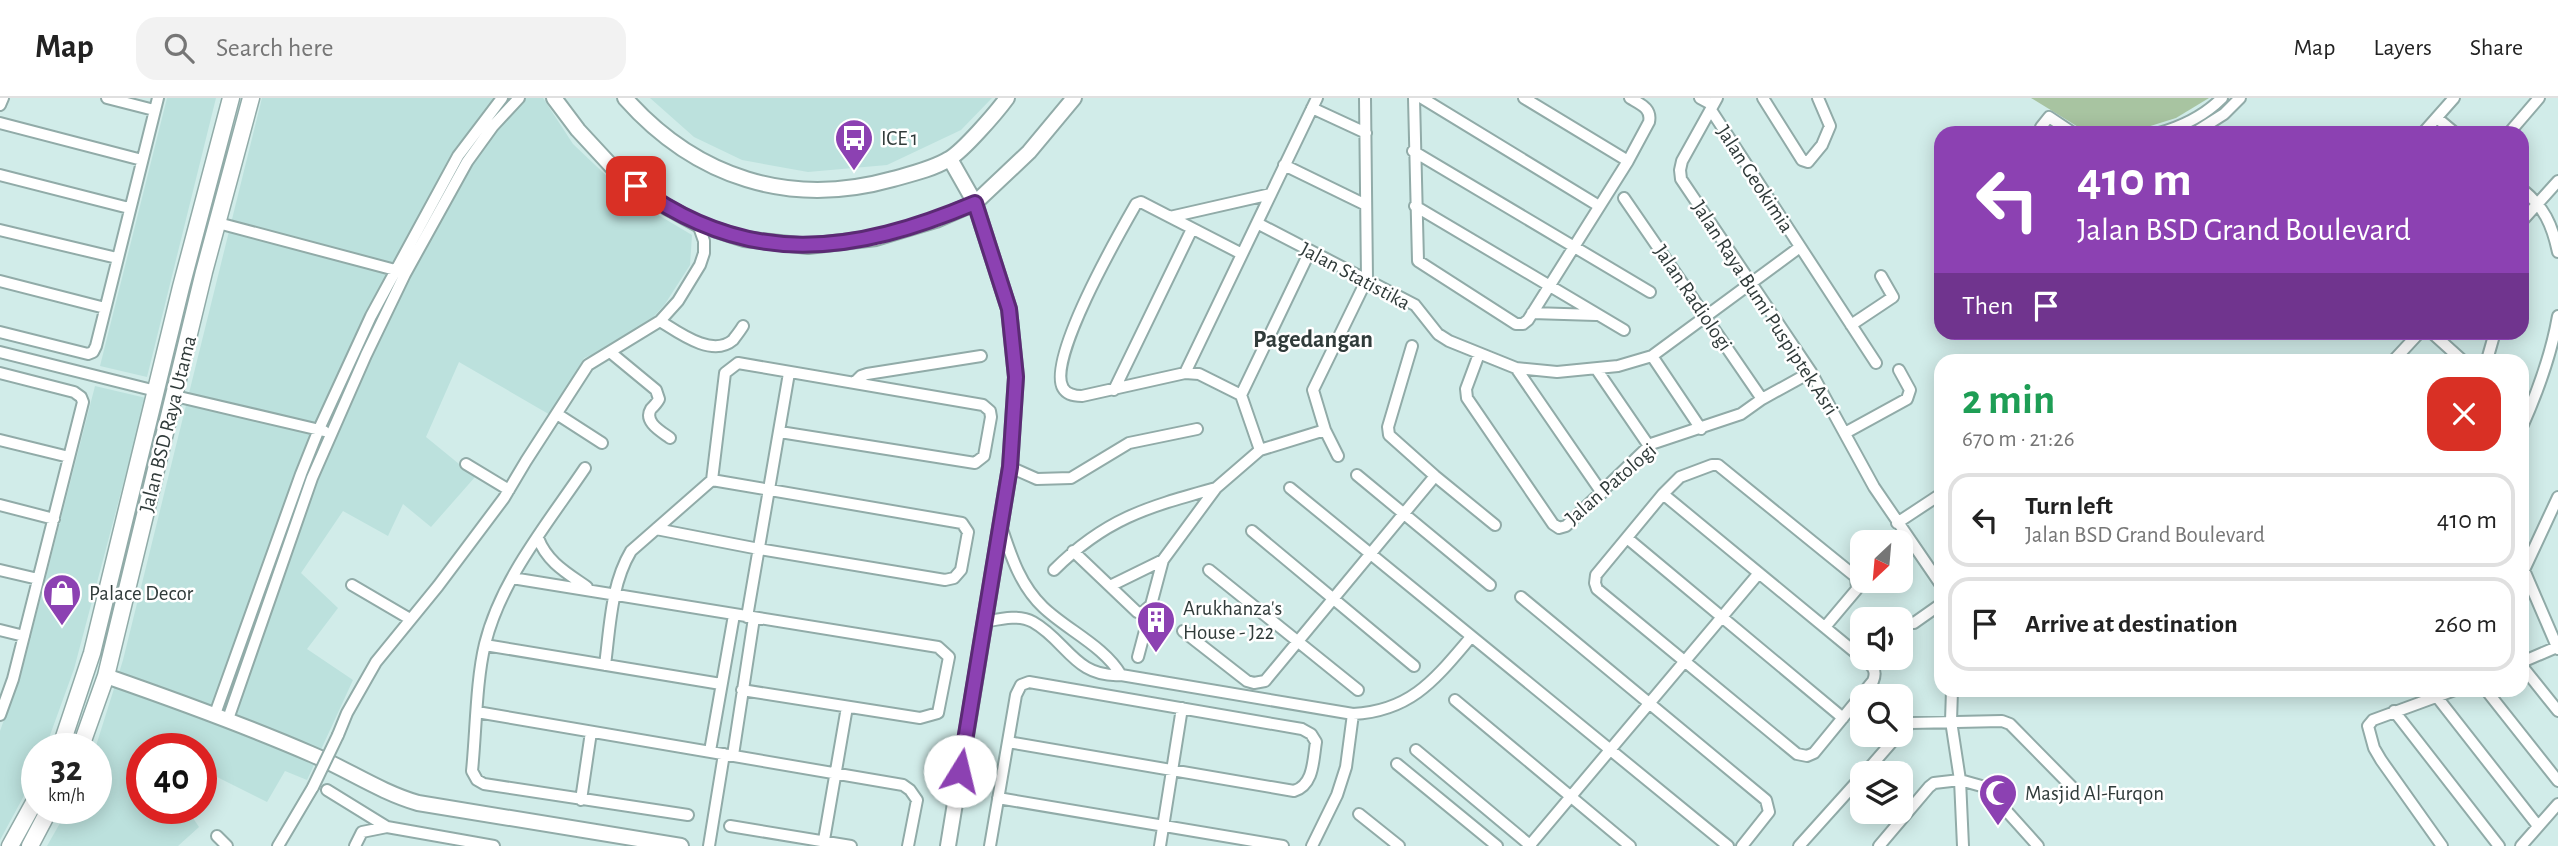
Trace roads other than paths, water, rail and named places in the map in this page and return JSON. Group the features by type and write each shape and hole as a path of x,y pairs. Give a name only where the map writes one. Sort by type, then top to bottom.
{"main road":[{"name":"Jalan BSD Raya Utama","path":"67,733 92,653 178,298 232,98"},
{"name":"Jalan BSD Raya Utama","path":"86,733 106,676 251,98"},
{"path":"68,730 71,733"},
{"path":"10,846 22,824"},
{"path":"30,846 42,824"}],"street":[{"path":"0,105 3,98"},
{"path":"107,98 155,110"},
{"path":"0,332 88,354 93,352 158,98"},
{"path":"221,716 319,429 400,271 462,159 502,98"},
{"path":"462,159 519,98"},
{"path":"554,98 578,131 616,171 656,201 698,224 744,239 808,247 876,238 936,220 975,203 1029,152 1074,98"},
{"path":"625,98 658,132 702,161 763,186 811,190 865,187 950,159 1007,98"},
{"path":"1338,456 1325,430 1313,390 1367,279 1365,98"},
{"path":"1413,98 1417,256 1421,265 1516,324 1523,324 1532,313 1628,161 1650,116 1647,109 1630,98"},
{"path":"1422,98 1599,206"},
{"path":"1524,98 1628,161"},
{"path":"1700,98 1714,105"},
{"path":"1763,98 1802,160 1808,162 1813,158 1830,127 1818,98"},
{"path":"2182,126 2198,118 2222,98"},
{"path":"2205,126 2224,114 2240,98"},
{"path":"2430,126 2454,98"},
{"path":"2515,126 2539,98"},
{"path":"1185,373 1314,103 1366,133"},
{"name":"Jalan Geokimia","path":"1714,105 1800,247 1876,363"},
{"name":"Jalan Raya Bumi Puspiptek Asri","path":"1714,105 1682,161 1681,179 1811,372 1898,523 1934,575"},
{"path":"2043,126 2049,117 2062,126"},
{"path":"2437,118 2447,126"},
{"path":"0,124 142,160"},
{"path":"1413,151 1650,292"},
{"path":"948,846 1010,467 1016,377 1009,309 975,203 950,159"},
{"path":"1284,165 1366,205"},
{"path":"0,175 130,208"},
{"path":"2529,214 2558,181"},
{"path":"1170,217 1271,194"},
{"path":"2529,195 2539,203 2554,231 2558,252"},
{"name":"Jalan Radiologi","path":"1624,198 1762,399"},
{"path":"1242,254 1141,202 1136,204 1112,246 1063,354 1061,380 1068,393 1083,396 1185,373 1199,374 1241,395 1261,450"},
{"path":"1415,206 1624,330"},
{"path":"218,223 400,271"},
{"name":"Jalan Statistika","path":"1256,223 1415,305 1438,334 1516,368 1557,372 1597,370 1652,356 1750,283"},
{"path":"278,846 313,787 347,713 376,662 438,586 509,490 589,365 660,321 678,301 701,265 704,241 698,224"},
{"path":"1114,390 1192,229"},
{"path":"0,230 117,258"},
{"name":"Jalan Geokimia","path":"1750,283 1800,247"},
{"path":"1241,395 1310,251"},
{"path":"221,716 330,433 400,271"},
{"path":"1851,325 1893,297 1881,276"},
{"path":"0,281 105,309"},
{"path":"1532,313 1598,315"},
{"path":"2529,411 2553,344 2558,316"},
{"path":"660,321 684,336 715,346 722,346 732,340 743,326"},
{"path":"2400,354 2413,340"},
{"path":"2440,340 2455,354"},
{"path":"1412,346 1388,435 1495,525"},
{"path":"0,352 156,391"},
{"path":"610,352 656,390 659,399 650,411 650,417 655,428 670,439"},
{"name":"Jalan Patologi","path":"1479,354 1466,389 1467,398 1553,524 1559,528 1566,526 1649,446 1741,414 1811,372"},
{"path":"855,382 860,376 867,374 981,356"},
{"path":"1652,356 1701,429"},
{"path":"605,665 620,572 631,551 712,480 725,373 738,363 983,405 990,411 991,417 984,456 979,462 968,463 779,432"},
{"path":"1516,368 1602,493"},
{"path":"1597,370 1649,446"},
{"path":"1845,433 1908,399 1910,390 1899,370"},
{"path":"0,373 74,392 83,402 24,636 4,693 0,715"},
{"path":"709,846 742,690 759,549 789,373"},
{"path":"175,396 330,433"},
{"path":"558,414 601,443"},
{"path":"1010,467 1037,479 1071,478 1129,443 1197,429"},
{"path":"1138,657 1163,560 1216,488 1261,450 1325,430"},
{"path":"0,439 69,457"},
{"path":"466,464 509,490"},
{"path":"1825,628 1857,589 1856,577 1718,465 1680,477 1662,494 1596,575 1595,586 1797,754 1807,756 1814,753 1876,675 1875,670"},
{"path":"585,468 512,578 497,607 485,645 472,771 477,780 484,784 688,815"},
{"path":"1357,475 1490,584"},
{"path":"1183,631 1247,681 1254,683 1270,678 1435,476"},
{"path":"656,529 946,580 954,578 961,570 968,532 962,523 712,480"},
{"path":"1054,570 1097,533 1133,513 1216,488"},
{"path":"1290,488 1728,846"},
{"path":"1662,494 1850,648"},
{"path":"2529,559 2558,497"},
{"path":"1898,523 1934,499"},
{"path":"0,505 54,519"},
{"path":"1001,524 1024,584 1043,607 1100,652 1121,676"},
{"path":"1252,531 1414,666"},
{"path":"538,538 543,552 559,568 590,589"},
{"path":"1627,538 1843,718"},
{"path":"1073,551 1137,612 1146,611 1152,605"},
{"path":"1110,586 1163,560"},
{"path":"0,570 38,579"},
{"path":"1209,570 1359,690"},
{"path":"1416,750 1531,846 1759,573"},
{"path":"512,578 938,647 949,656 938,713 929,717 920,718 742,690"},
{"path":"2529,582 2557,648 2529,661"},
{"path":"352,585 410,619"},
{"path":"1521,597 1766,800 1769,811 1742,846"},
{"path":"1033,622 1043,607"},
{"path":"1914,623 1934,609"},
{"path":"710,751 734,615"},
{"path":"984,622 1006,618 1033,622 1090,671 1105,676 1121,676 1353,714 1384,710 1419,693 1432,683 1471,636"},
{"path":"0,630 24,636"},
{"path":"485,645 721,684"},
{"path":"2529,673 2558,711"},
{"path":"106,676 221,716 314,755 397,797 418,803 681,846"},
{"path":"990,846 1016,695 1021,685 1029,682 1302,729 1311,734 1316,742 1308,781 1301,789 1294,791 1009,742"},
{"path":"1952,697 1951,721 1960,780 1963,846"},
{"path":"2442,846 2374,748 2368,726 2370,722 2394,711 2437,697 2538,826"},
{"path":"2492,697 2558,781"},
{"path":"1455,700 1630,846"},
{"path":"824,840 847,707"},
{"path":"1160,846 1182,708"},
{"path":"2394,711 2499,846"},
{"path":"477,712 902,785 910,790 917,800 908,846"},
{"path":"1312,846 1337,794 1346,767 1353,714"},
{"path":"1913,723 1994,720 2010,724 2072,787"},
{"path":"581,800 591,732"},
{"path":"1875,761 1888,747"},
{"path":"1397,764 1496,846"},
{"path":"1879,846 1929,787 1934,783 1960,780 1985,787 2038,846"},
{"path":"1799,846 1850,789"},
{"path":"327,790 387,827"},
{"path":"998,798 1283,846"},
{"path":"2521,846 2558,804"},
{"path":"1359,814 1399,846"},
{"path":"730,826 851,846"},
{"path":"355,846 362,832 387,827 494,846"},
{"path":"217,836 227,846"}],"place":[{"name":"ICE 1","path":"854,172"},
{"name":"Palace Decor","path":"62,627"},
{"name":"Arukhanza's House - J22","path":"1156,654"},
{"name":"Masjid Al-Furqon","path":"1998,827"}],"district":[{"name":"Pagedangan","path":"1313,340"}]}
